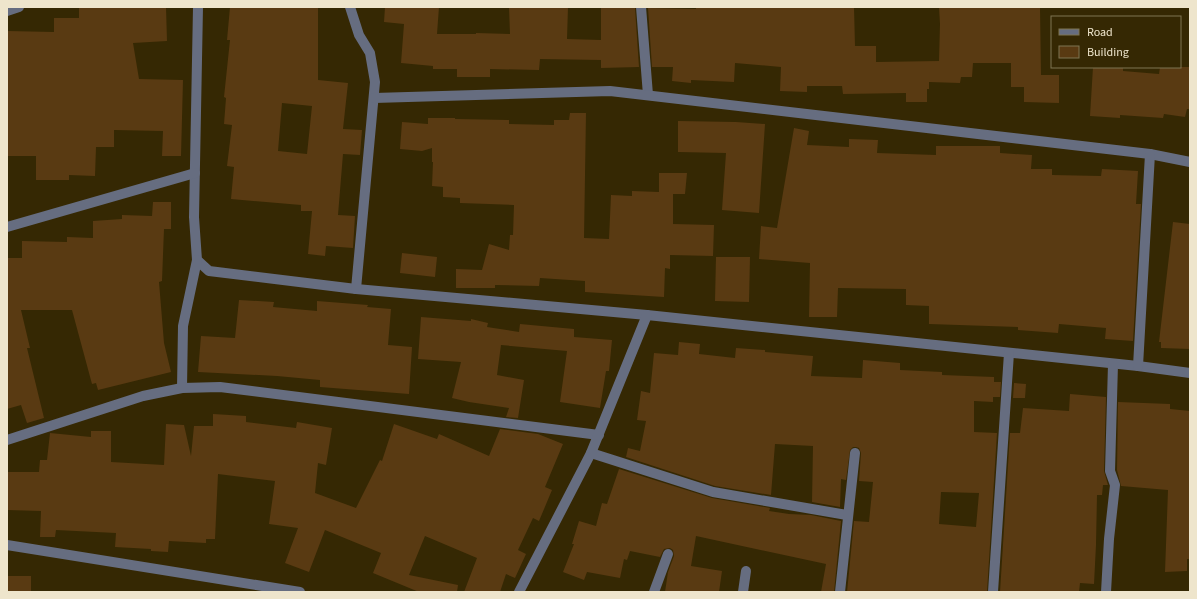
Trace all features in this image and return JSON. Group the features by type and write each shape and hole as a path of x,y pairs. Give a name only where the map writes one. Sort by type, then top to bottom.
{"street":[{"path":"7,11 19,7"},
{"path":"182,388 183,326 197,260 194,217 198,7"},
{"path":"350,7 359,36 370,53 375,82 356,289"},
{"path":"641,7 648,95"},
{"path":"374,98 610,91 1150,154 1190,162"},
{"path":"1138,366 1150,154"},
{"path":"7,227 195,173"},
{"path":"197,260 209,270 356,289 647,315 1138,366 1190,373"},
{"path":"519,592 592,453 647,315"},
{"path":"992,592 1009,353"},
{"path":"1106,592 1109,539 1115,485 1110,471 1113,364"},
{"path":"7,440 143,396 182,388 220,387 598,435"},
{"path":"592,453 713,492 847,515"},
{"path":"840,592 847,515 855,453"},
{"path":"7,545 300,592"},
{"path":"654,592 668,554"},
{"path":"743,592 746,571"}],"building":[{"path":"79,7 166,7 167,41 133,43 139,79 183,80 181,156 162,156 163,131 114,130 114,147 96,147 95,176 69,175 69,180 36,180 36,156 7,156 7,31 54,32 54,18 79,18"},
{"path":"230,7 318,8 318,80 348,83 343,129 362,130 360,155 343,154 338,215 355,216 353,248 326,246 325,256 308,254 312,211 301,211 301,205 231,199 234,167 227,166 232,125 224,124 226,98 224,97 230,40 227,40","holes":["282,103 312,106 307,154 278,151"]},
{"path":"385,7 439,7 437,34 510,34 509,7 568,7 567,39 601,40 601,7 635,8 639,67 601,68 601,60 540,59 539,70 490,69 490,77 457,77 457,69 433,69 433,66 401,63 404,24 384,22"},
{"path":"696,7 854,7 855,46 876,46 876,62 939,61 939,7 1040,7 1041,75 1059,75 1059,103 1024,102 1024,87 1011,87 1011,63 973,63 972,77 961,77 960,83 929,82 929,89 927,89 927,102 906,102 906,93 843,94 842,86 807,86 807,92 780,91 781,67 735,63 734,82 691,80 691,83 672,81 673,67 652,67 648,8 696,9"},
{"path":"1190,67 1190,109 1187,109 1185,117 1164,114 1163,118 1120,115 1120,118 1090,116 1093,68 1123,68 1123,71 1159,74 1160,68"},
{"path":"570,113 586,113 584,238 609,239 611,195 632,196 632,191 659,192 659,173 687,173 685,194 673,194 673,224 714,225 713,256 670,255 670,269 665,268 664,297 585,292 585,281 540,278 539,286 495,285 495,288 456,288 456,269 482,270 489,244 509,250 510,235 513,235 514,205 460,203 460,198 443,197 443,187 432,186 432,148 422,151 400,149 402,122 428,124 428,118 455,118 509,120 509,124 554,125 554,120 569,120"},
{"path":"678,121 765,124 759,213 722,210 726,153 678,152"},
{"path":"794,128 809,131 807,145 849,147 849,139 878,140 877,153 936,155 936,146 1000,146 1000,153 1032,155 1031,169 1052,169 1052,175 1101,176 1102,169 1138,171 1136,204 1141,204 1133,341 1105,339 1106,328 1059,324 1058,333 1018,330 1018,327 929,324 929,306 906,305 906,289 838,288 837,317 809,317 810,263 759,259 761,226 777,228"},
{"path":"153,202 171,202 171,229 164,229 162,281 159,282 164,343 171,372 98,390 96,383 92,384 72,310 21,310 30,348 27,348 44,418 27,423 21,405 7,409 7,258 22,258 22,241 67,242 67,237 93,238 93,221 122,219 122,215 152,216"},
{"path":"1173,222 1190,224 1190,349 1161,348 1161,342 1159,342"},
{"path":"402,253 437,257 435,277 400,273"},
{"path":"716,257 750,257 749,302 715,301"},
{"path":"239,300 274,302 273,307 317,311 317,301 368,305 367,307 391,309 388,345 412,347 409,394 320,387 320,380 198,372 201,336 235,338"},
{"path":"421,317 471,321 471,319 488,323 487,327 519,332 520,324 574,329 574,337 612,340 609,371 606,371 600,408 560,402 567,351 501,345 497,375 524,380 518,418 506,417 509,408 452,398 461,362 418,359"},
{"path":"679,342 700,344 699,354 735,358 736,348 813,356 811,376 862,378 863,360 900,363 900,370 942,372 942,375 994,377 994,382 1001,382 1000,397 993,397 993,402 974,401 974,432 997,433 987,592 847,592 854,521 869,522 873,482 859,481 861,453 859,448 853,447 850,450 846,480 841,479 840,507 812,502 813,446 775,444 771,495 715,486 626,457 628,448 640,451 646,421 637,420 641,391 650,393 654,353 678,355","holes":["941,492 979,493 976,527 939,524"]},
{"path":"1014,383 1026,384 1025,398 1013,398"},
{"path":"1070,394 1106,397 1104,471 1108,485 1103,485 1102,495 1097,495 1094,584 1080,583 1079,592 1000,592 1010,433 1020,433 1023,408 1069,411"},
{"path":"1118,402 1170,404 1170,409 1190,411 1190,559 1187,559 1187,571 1165,572 1168,490 1121,486 1117,470"},
{"path":"213,414 246,416 246,422 296,428 297,422 332,428 326,465 318,463 315,493 356,508 380,460 382,461 394,424 437,439 439,434 489,456 500,429 538,434 563,444 545,487 552,490 539,521 533,518 518,550 526,554 515,578 506,574 500,592 464,592 477,558 425,536 409,575 458,585 457,592 419,592 373,573 381,553 325,530 309,572 285,563 298,528 269,524 275,481 218,474 215,539 206,539 206,543 169,541 168,552 151,551 151,549 115,547 116,533 56,530 55,537 40,537 41,511 7,510 7,472 39,472 40,460 47,460 50,433 91,437 91,431 111,431 111,462 164,465 166,424 184,425 191,456 194,426 213,426"},
{"path":"619,469 712,498 770,508 769,511 811,515 841,521 834,592 821,592 826,564 696,536 691,566 722,571 719,592 665,592 668,572 674,556 673,550 670,548 664,549 660,557 630,551 627,560 624,559 620,578 587,572 584,580 563,572 574,544 572,544 579,521 596,526 602,503 607,504"},
{"path":"7,576 31,576 31,592 7,592"}]}
